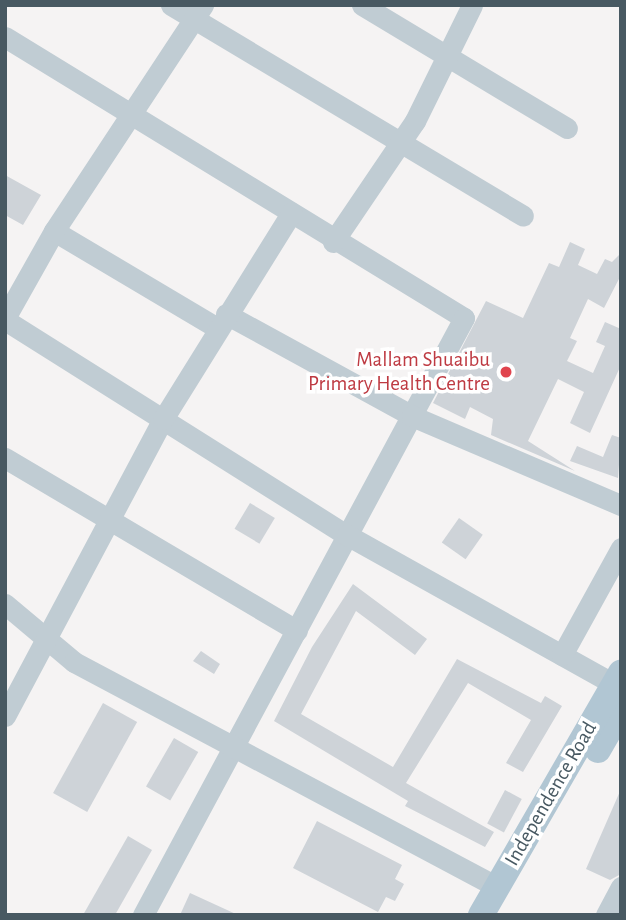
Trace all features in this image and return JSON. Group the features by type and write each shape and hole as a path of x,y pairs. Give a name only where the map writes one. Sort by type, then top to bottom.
{"main road":[{"name":"Independence Road","path":"481,915 619,682"},
{"name":"Independence Road","path":"502,915 621,710"}],"street":[{"path":"171,5 200,12 399,144 523,216"},
{"path":"362,5 445,60 567,128"},
{"path":"333,242 399,144 472,5"},
{"path":"200,12 54,231 5,319 347,535 562,655 619,682"},
{"path":"5,37 135,112 333,242 464,318 143,915"},
{"path":"5,716 49,639 163,419 221,320 291,213"},
{"path":"54,231 221,320 412,416 621,505"},
{"path":"5,458 297,631"},
{"path":"562,655 621,548"},
{"path":"5,604 74,662 497,887"},
{"path":"606,915 621,887"}],"building":[{"path":"5,175 41,195 23,225 5,215"},
{"path":"570,242 585,249 578,265 597,274 605,259 612,262 621,253 621,275 604,308 588,299 570,338 577,341 567,361 593,373 605,346 596,342 605,322 621,329 621,365 590,433 570,423 584,392 558,379 528,441 575,471 491,435 493,419 470,407 465,419 433,403 486,301 523,318 549,263 559,267"},
{"path":"612,435 621,438 618,478 570,461 577,446 603,457"},
{"path":"250,503 275,518 259,544 235,529"},
{"path":"459,518 483,535 466,559 442,543"},
{"path":"353,584 427,639 415,655 356,611 301,714 393,767 457,659 541,703 545,696 562,706 523,772 506,763 531,720 468,683 406,783 494,832 485,847 405,806 408,801 274,721 312,647"},
{"path":"201,651 220,664 214,674 193,661"},
{"path":"103,703 137,722 87,812 53,793"},
{"path":"174,738 198,752 170,800 146,786"},
{"path":"621,789 621,874 610,880 586,869"},
{"path":"505,790 522,799 504,832 487,824"},
{"path":"317,821 402,865 395,879 404,884 395,901 386,897 378,912 293,868"},
{"path":"128,836 152,850 115,915 83,915"},
{"path":"190,893 238,915 180,915"}],"place":[{"name":"Mallam Shuaibu Primary Health Centre","path":"506,372"}]}
